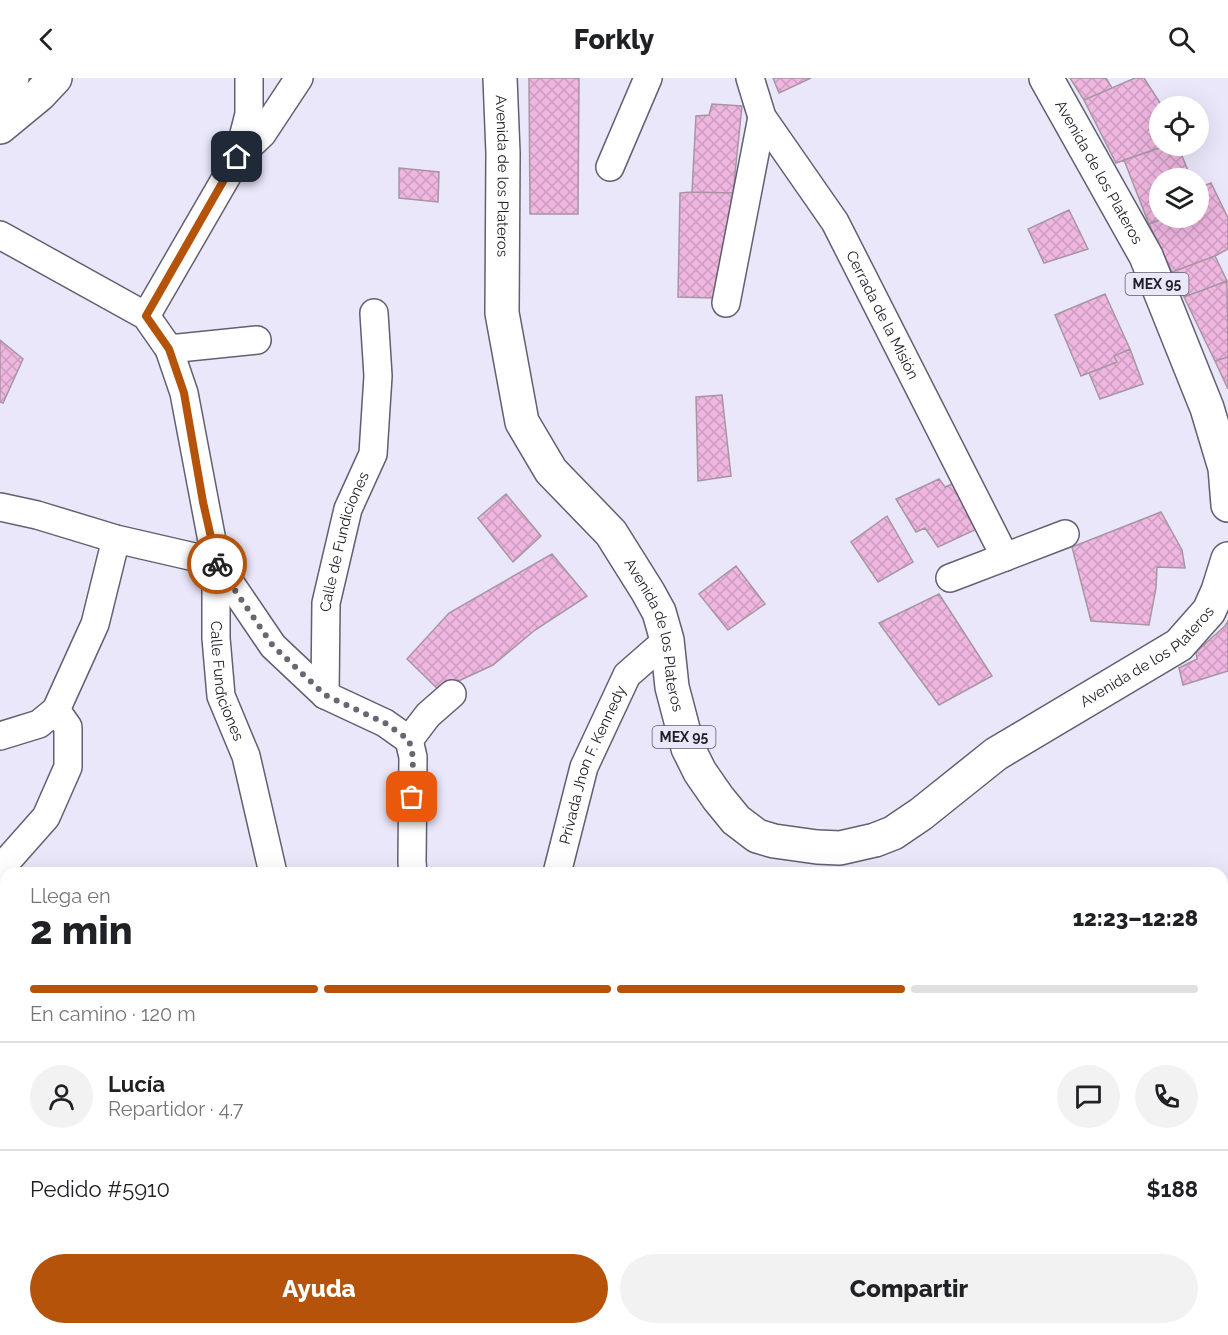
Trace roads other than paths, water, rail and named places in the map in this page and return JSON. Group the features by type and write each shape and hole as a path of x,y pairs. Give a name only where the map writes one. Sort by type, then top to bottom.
{"main road":[{"path":"0,127 40,94 55,78"},
{"name":"Avenida de los Plateros","path":"500,78 503,153 502,313 522,422 551,471 611,533 632,564 659,612 667,640 668,662 676,706 688,748 700,772 736,820 757,837 817,847 840,848 875,840 893,833 921,814 996,754 1179,645 1209,611 1228,559"},
{"name":"Avenida de los Plateros","path":"1046,78 1146,256 1207,408 1225,468 1228,505"}],"street":[{"path":"0,95 15,78"},
{"path":"146,316 237,157 249,114 249,78"},
{"path":"237,157 262,134 299,78"},
{"path":"610,167 648,78"},
{"name":"Cerrada de la Misión","path":"750,78 762,117 835,222 1005,557"},
{"path":"726,303 762,117"},
{"path":"0,235 146,316 169,349 184,393 216,562 273,646 325,695 385,723 409,740 413,757 413,867"},
{"name":"Calle de Fundiciones","path":"325,695 326,603 348,509 373,454 377,392 374,313"},
{"path":"169,349 257,340"},
{"path":"0,507 38,515 116,539 216,562"},
{"path":"950,578 1065,534"},
{"path":"0,736 39,724 56,710 95,624 116,539"},
{"name":"Calle Fundiciones","path":"216,562 216,638 221,696 246,756 272,867"},
{"name":"Privada Jhon F. Kennedy","path":"559,867 584,767 627,675 667,640"},
{"path":"409,740 428,715 452,694"},
{"path":"2,867 46,817 68,767 68,727 56,710"}]}
